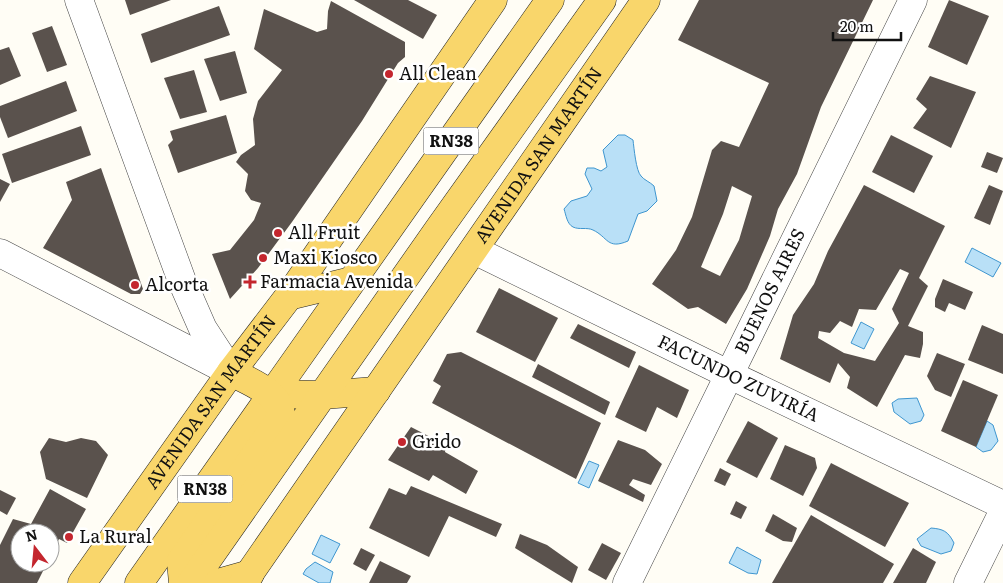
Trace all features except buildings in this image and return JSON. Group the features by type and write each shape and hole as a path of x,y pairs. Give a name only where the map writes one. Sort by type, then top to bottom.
{"main road":[{"name":"AVENIDA SAN MARTÍN","path":"82,583 231,372 289,296 493,0"},
{"name":"RN38","path":"139,583 270,394 550,0"},
{"name":"RN38","path":"191,583 438,230 602,0"},
{"name":"AVENIDA SAN MARTÍN","path":"246,578 646,0"},
{"path":"403,208 474,250"},
{"path":"289,296 352,281"},
{"path":"183,583 181,562 279,422 280,409 270,394 231,372"},
{"path":"270,394 322,395 376,391"},
{"path":"218,583 246,578"}],"street":[{"path":"79,0 182,281 203,329 231,372"},
{"name":"BUENOS AIRES","path":"627,583 913,0"},
{"name":"FACUNDO ZUVIRÍA","path":"474,250 1003,505"},
{"path":"0,252 231,372"},
{"path":"160,334 184,317 186,307 182,281"},
{"path":"968,583 1003,512"}],"water":[{"path":"618,135 625,135 633,140 639,173 654,186 657,201 647,211 638,214 628,241 616,244 608,242 593,230 571,226 564,209 571,201 587,196 592,189 585,174 587,168 601,171 607,167 603,150"},
{"path":"972,248 1001,263 993,277 965,262"},
{"path":"861,322 874,329 864,349 851,343"},
{"path":"917,398 924,415 921,421 910,424 894,412 892,403 898,399"},
{"path":"987,421 993,425 998,441 991,450 983,452 976,447"},
{"path":"589,461 599,465 589,488 578,483"},
{"path":"931,528 942,530 950,536 954,543 951,551 941,554 921,546 917,539"},
{"path":"321,535 340,544 330,563 312,554"},
{"path":"737,547 761,560 757,574 748,573 729,563"},
{"path":"315,562 333,572 330,583 319,583 303,574"}],"place":[{"name":"All Clean","path":"389,74"},
{"name":"All Fruit","path":"278,233"},
{"name":"Maxi Kiosco","path":"263,258"},
{"name":"Farmacia Avenida","path":"250,282"},
{"name":"Alcorta","path":"135,285"},
{"name":"Grido","path":"402,442"},
{"name":"La Rural","path":"69,537"}]}
